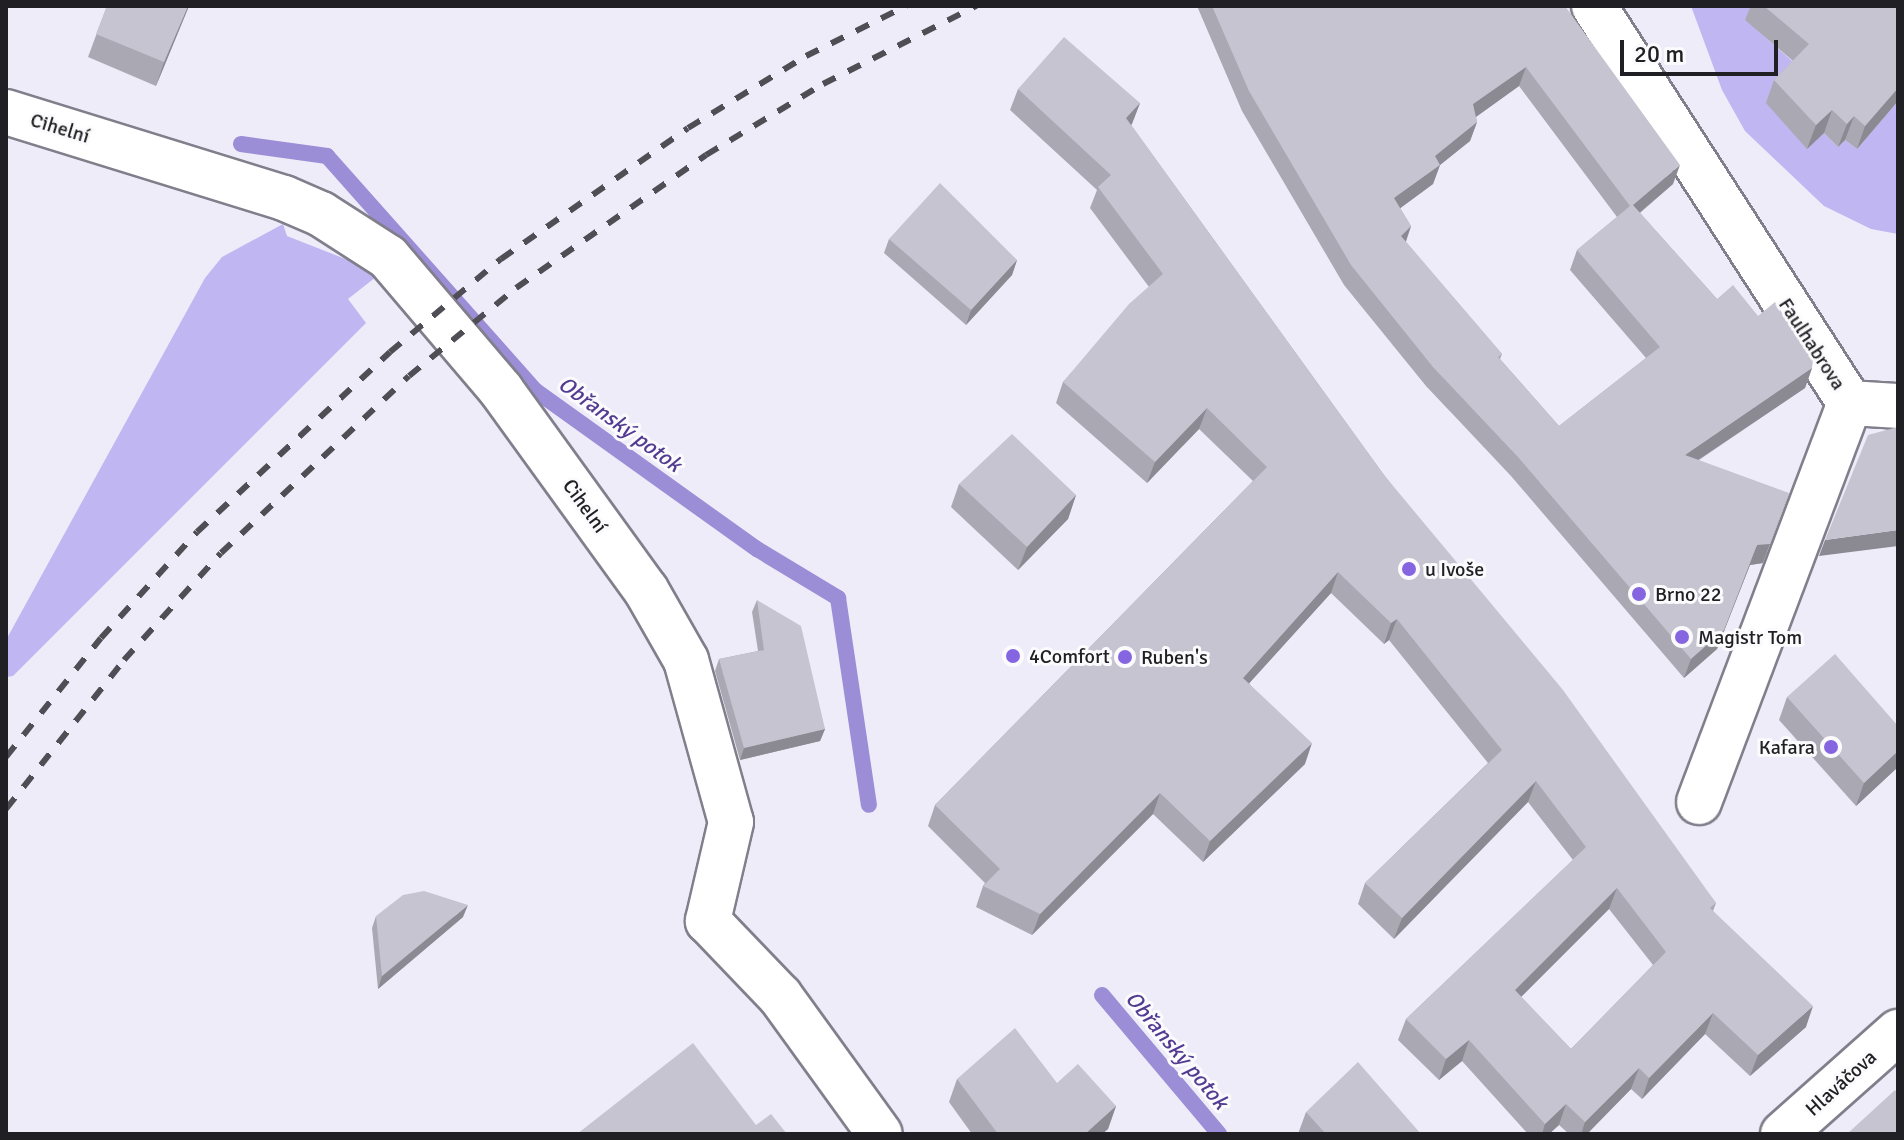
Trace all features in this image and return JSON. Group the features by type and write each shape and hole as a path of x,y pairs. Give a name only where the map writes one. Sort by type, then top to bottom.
{"street":[{"name":"Faulhabrova","path":"1594,6 1850,403 1699,802"},
{"name":"Cihelní","path":"6,112 284,198 321,214 388,257 501,390 646,590 686,660 731,822 708,921 780,996 880,1134"},
{"path":"1850,403 1898,406"},
{"name":"Hlaváčova","path":"1783,1134 1898,1032"}],"shaded area":[{"path":"1691,6 1748,6 1753,11 1746,20 1800,68 1807,148 1824,133 1838,147 1845,140 1857,149 1898,101 1898,234 1871,229 1824,206 1745,131 1722,90"},
{"path":"283,224 287,236 381,273 348,299 366,323 13,676 6,677 6,640 205,278 222,257"}],"building":[{"path":"107,6 188,6 164,62 96,34"},
{"path":"1212,6 1565,6 1680,165 1633,205 1717,299 1733,285 1758,316 1775,302 1813,361 1812,368 1685,455 1789,493 1770,544 1757,545 1724,630 1691,659 1518,457 1433,367 1351,265 1249,91","holes":["1526,67 1630,206 1577,250 1660,347 1559,426 1498,357 1502,354 1401,236 1411,226 1394,198 1440,165 1435,156 1477,122 1473,104"]},
{"path":"1764,6 1898,6 1898,88 1865,126 1854,116 1847,124 1832,110 1816,125 1774,80 1809,44"},
{"path":"1064,37 1140,103 1126,118 1384,475 1563,690 1716,903 1710,908 1813,1006 1758,1055 1713,1013 1649,1078 1639,1068 1585,1122 1566,1104 1545,1124 1469,1040 1446,1059 1406,1019 1586,847 1536,781 1402,918 1365,883 1502,750 1397,619 1391,623 1338,572 1243,678 1312,743 1210,841 1160,793 1040,914 983,886 1000,869 935,805 1267,467 1207,408 1155,462 1063,382 1129,304 1163,274 1098,187 1111,175 1018,89","holes":["1617,888 1666,952 1571,1049 1515,990"]},
{"path":"940,183 1017,260 971,310 889,239"},
{"path":"1898,427 1898,530 1825,540 1868,435"},
{"path":"1012,434 1076,495 1027,547 959,484"},
{"path":"757,600 801,626 825,729 744,748 719,659 764,650"},
{"path":"1835,654 1898,726 1898,751 1864,783 1787,697"},
{"path":"424,891 468,905 382,976 376,916 403,895"},
{"path":"1015,1028 1057,1083 1078,1064 1116,1106 1085,1134 998,1134 957,1079"},
{"path":"693,1043 756,1125 771,1114 787,1134 577,1134"},
{"path":"1358,1062 1421,1134 1326,1134 1306,1112"},
{"path":"1895,1090 1898,1094 1898,1134 1847,1134"}],"waterway":[{"name":"Obřanský potok","path":"241,144 327,156 536,391 757,549 838,598 869,805"},
{"name":"Obřanský potok","path":"1102,995 1219,1134"}],"railway":[{"path":"6,757 101,638 197,532 390,352 501,259 688,128 806,56 906,6"},
{"path":"6,809 124,660 221,553 409,376 516,288 706,155 823,84 976,6"}],"place":[{"name":"u Ivoše","path":"1409,569"},
{"name":"Brno 22","path":"1639,594"},
{"name":"Magistr Tom","path":"1682,637"},
{"name":"4Comfort","path":"1013,656"},
{"name":"Ruben's","path":"1125,657"},
{"name":"Kafara","path":"1831,747"}]}
